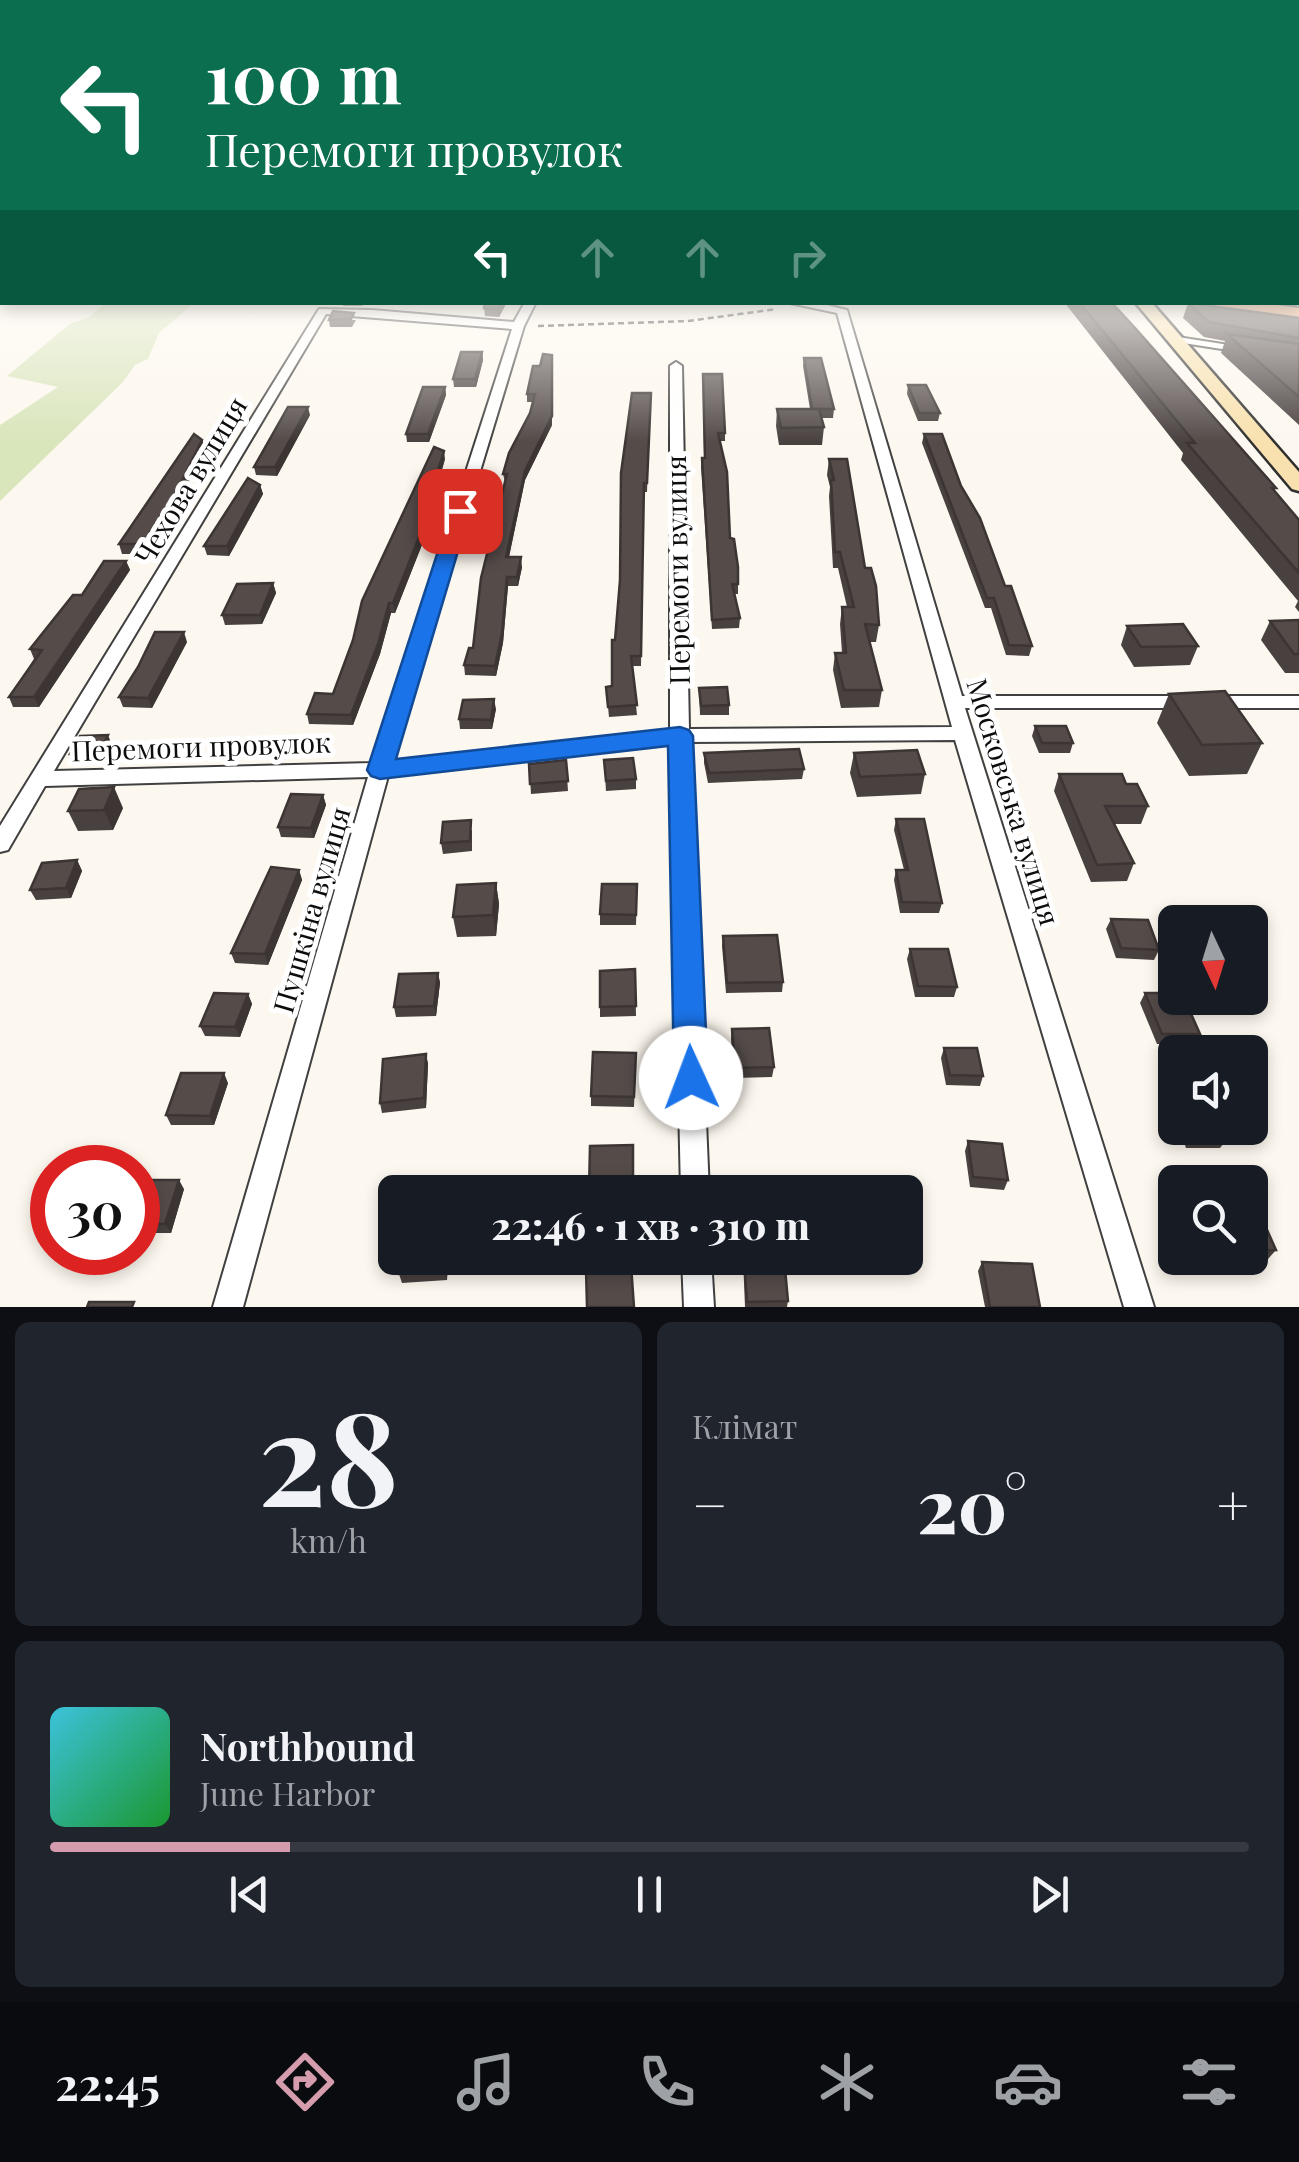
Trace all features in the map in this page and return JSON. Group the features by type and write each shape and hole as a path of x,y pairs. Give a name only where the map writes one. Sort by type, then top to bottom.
{"main road":[{"path":"1158,320 1299,485"}],"street":[{"name":"Чехова вулиця","path":"0,844 318,320"},
{"name":"Чехова вулиця","path":"426,320 518,326"},
{"name":"Пушкіна вулиця","path":"228,1307 380,770 521,320"},
{"name":"Московська вулиця","path":"845,320 963,733 1139,1307"},
{"name":"Перемоги вулиця","path":"676,366 680,736 694,1175"},
{"path":"954,702 1299,702"},
{"name":"Перемоги провулок","path":"39,779 380,770 680,736 963,733"},
{"path":"698,1275 699,1307"}],"lane":[{"path":"1174,339 1233,348"}],"path":[{"path":"518,326 627,326 700,320"}],"green space":[{"path":"81,320 174,320 159,333 148,359 135,365 122,383 0,501 0,425 58,387 7,376 70,324"}],"building":[{"path":"1094,320 1128,320 1276,488 1272,488 1299,520 1299,573 1187,443 1195,443"},
{"path":"1299,320 1299,338 1209,322"},
{"path":"1227,334 1299,344 1299,397"},
{"path":"461,352 482,352 475,379 453,379"},
{"path":"543,354 552,355 552,416 525,471 506,557 521,557 517,577 507,577 495,666 464,665 469,648 473,648 481,578 507,474 503,474 509,453 530,413 535,394 527,394 533,366 540,366"},
{"path":"804,358 821,358 834,409 812,409"},
{"path":"703,374 722,374 725,433 718,433 727,472 730,538 734,539 738,567 738,584 732,584 740,618 712,620 702,458"},
{"path":"908,385 926,385 940,413 919,413"},
{"path":"423,387 445,387 428,434 406,434"},
{"path":"632,393 651,393 644,483 641,656 631,656 637,705 608,707 606,687 612,686 612,640 620,580 621,473"},
{"path":"288,407 308,407 275,467 254,467"},
{"path":"777,409 819,409 824,427 781,428"},
{"path":"194,434 202,440 178,489 142,544 119,544"},
{"path":"924,434 942,434 1005,586 1011,586 1032,646 1009,645 994,598 987,598"},
{"path":"434,447 444,451 425,522 393,603 389,603 351,715 307,714 315,693 333,694 353,640 362,601"},
{"path":"829,459 847,459 865,568 871,568 876,586 879,625 865,624 882,690 844,690 835,653 846,653 842,607 854,607 840,552 835,552 834,480"},
{"path":"248,478 260,485 227,546 204,546"},
{"path":"104,561 126,561 34,697 9,697 42,650 30,649 73,595 82,595"},
{"path":"273,583 260,615 222,615 237,584"},
{"path":"1299,620 1299,654 1294,654 1270,621"},
{"path":"1183,624 1198,646 1141,647 1127,626"},
{"path":"155,632 184,632 148,698 119,697 138,667"},
{"path":"727,687 729,705 701,706 699,688"},
{"path":"1225,691 1262,743 1202,745 1169,694"},
{"path":"494,699 491,720 459,719 463,700"},
{"path":"1035,726 1066,726 1073,743 1042,743"},
{"path":"108,735 99,753 70,754 80,736"},
{"path":"799,749 804,769 709,773 704,753"},
{"path":"917,750 925,774 860,777 854,753"},
{"path":"633,758 636,779 606,781 604,760"},
{"path":"566,760 568,781 530,784 529,764"},
{"path":"1059,774 1122,774 1126,784 1137,784 1148,806 1105,806 1134,863 1097,865"},
{"path":"114,787 104,810 68,811 79,789"},
{"path":"291,794 323,795 311,828 278,827"},
{"path":"896,819 924,819 942,903 902,902 896,870 908,870"},
{"path":"471,820 470,841 441,843 443,822"},
{"path":"77,860 66,888 30,890 42,863"},
{"path":"271,867 299,870 265,954 231,953"},
{"path":"496,883 493,915 453,917 457,885"},
{"path":"602,884 637,884 636,915 600,914"},
{"path":"1111,919 1148,920 1158,950 1121,948"},
{"path":"777,935 783,982 727,983 723,936"},
{"path":"910,949 948,949 957,987 918,986"},
{"path":"635,969 636,1006 600,1007 600,971"},
{"path":"438,973 434,1006 394,1007 399,974"},
{"path":"214,993 248,994 235,1027 200,1026"},
{"path":"1145,993 1158,993 1158,1015 1192,1015 1200,1034 1162,1034"},
{"path":"769,1028 774,1067 735,1068 732,1029"},
{"path":"944,1048 977,1048 983,1076 950,1075"},
{"path":"593,1052 636,1053 634,1097 591,1096"},
{"path":"426,1054 424,1098 380,1103 383,1059"},
{"path":"181,1073 224,1073 210,1116 166,1115"},
{"path":"968,1141 1002,1144 1008,1180 973,1177"},
{"path":"633,1145 633,1175 589,1175 590,1146"},
{"path":"160,1180 179,1180 165,1224 160,1224"},
{"path":"1268,1232 1276,1250 1268,1250"},
{"path":"982,1262 1032,1264 1040,1307 990,1307"},
{"path":"586,1275 632,1275 634,1307 587,1307"},
{"path":"745,1275 786,1275 788,1301 747,1302"},
{"path":"89,1302 134,1302 132,1307 87,1307"}],"route":[{"path":"460,511 380,770 680,736 691,1078"}]}
